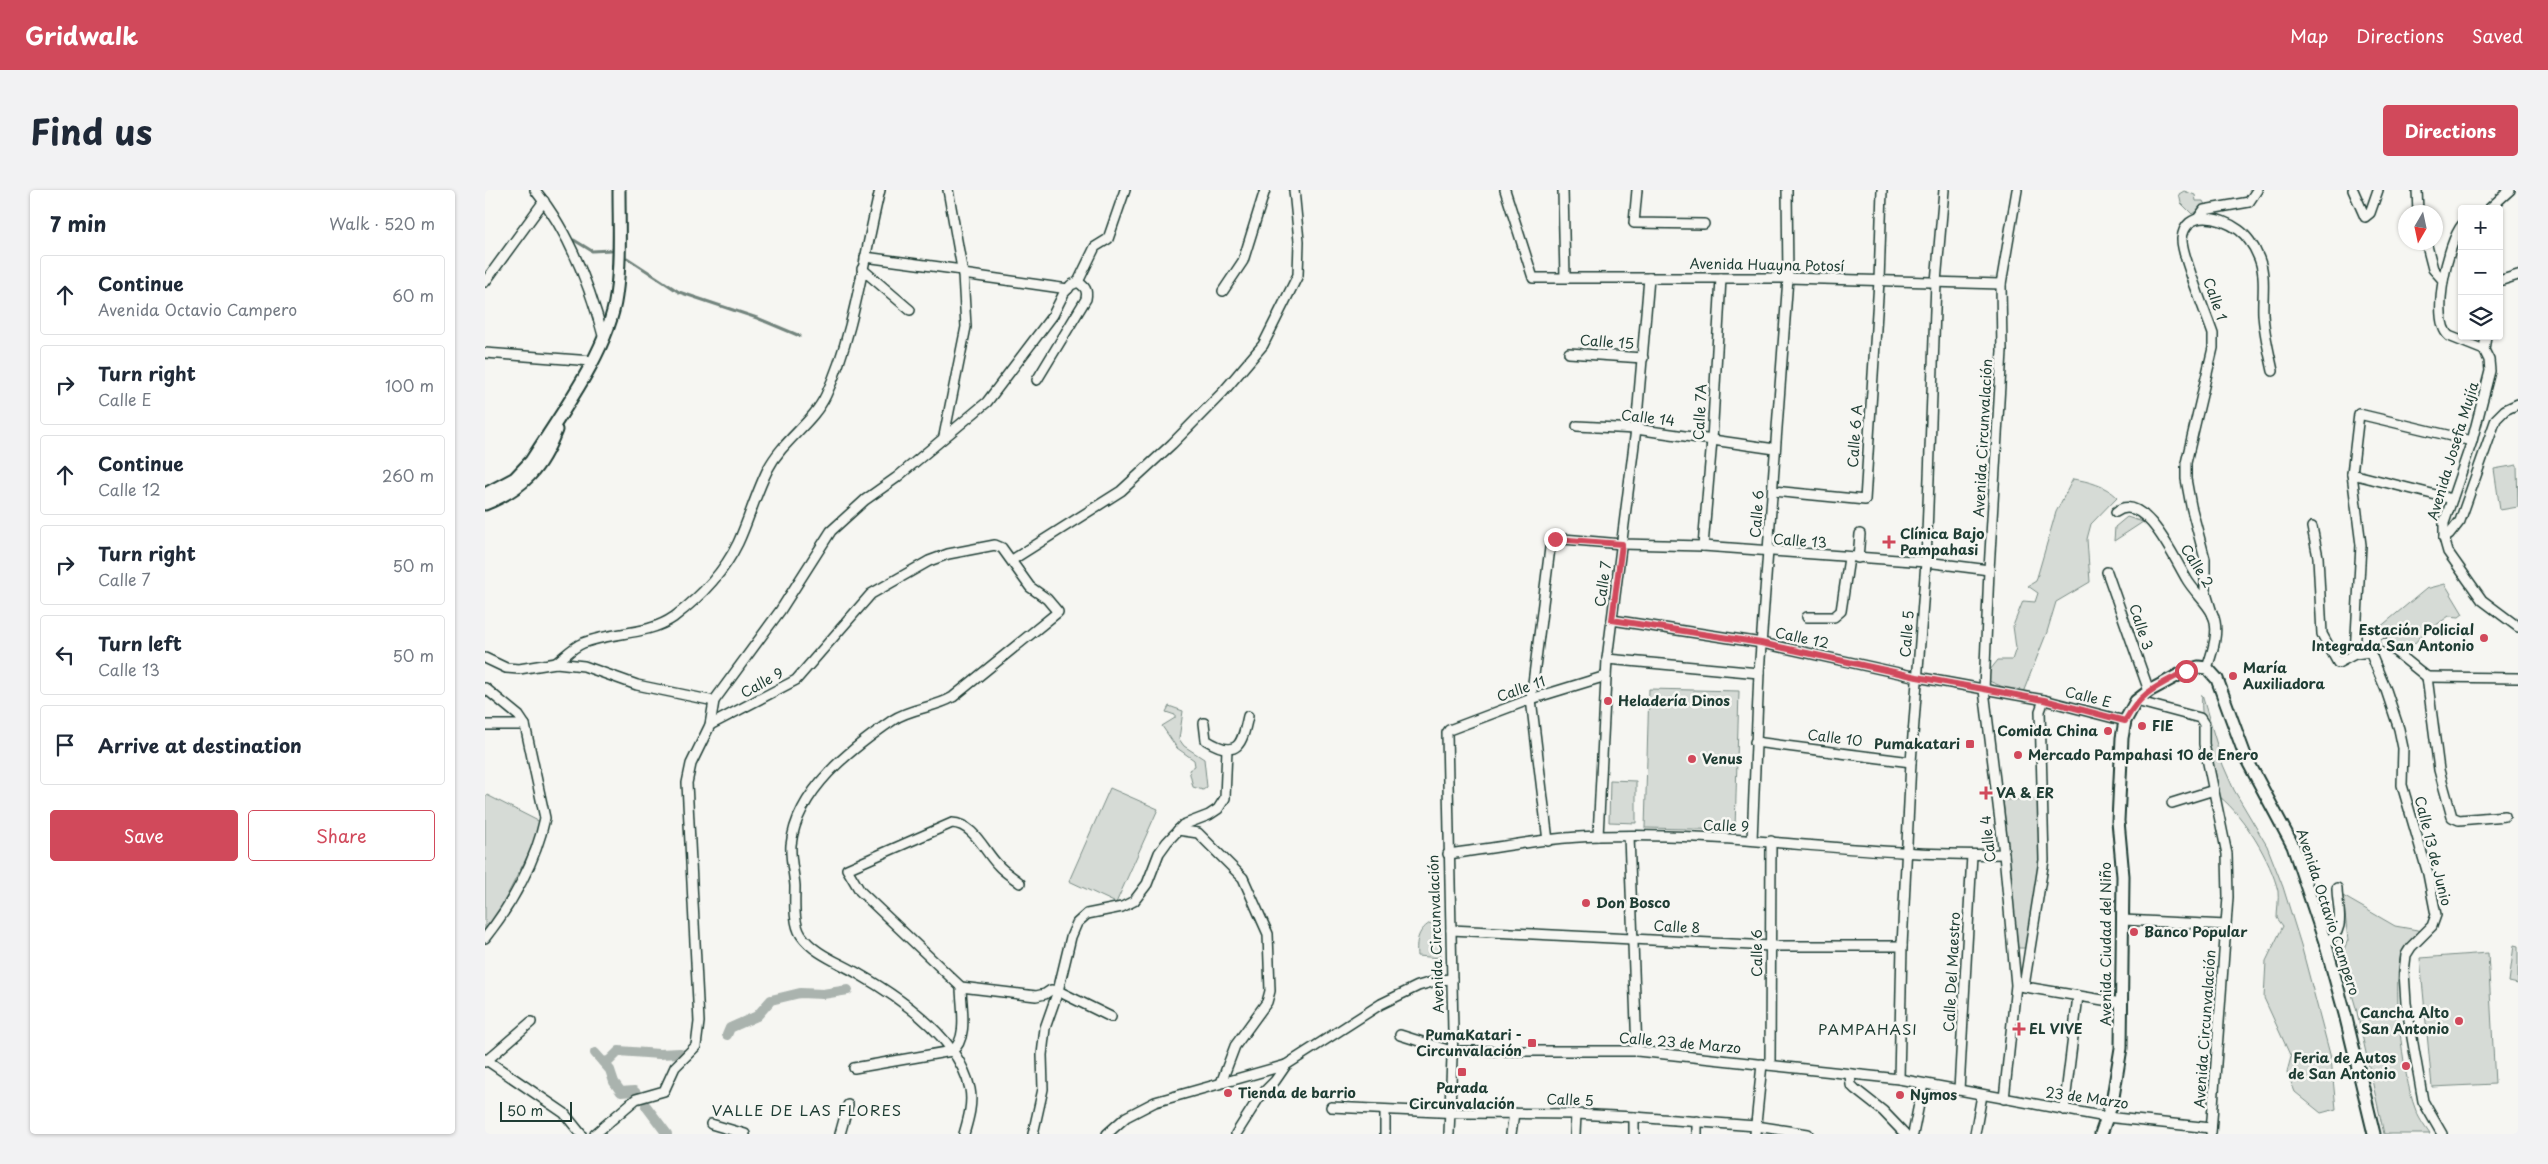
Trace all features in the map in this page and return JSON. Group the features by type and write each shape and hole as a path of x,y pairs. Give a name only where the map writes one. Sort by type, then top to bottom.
{"main road":[{"path":"485,494 515,478 531,461 604,339 616,297 619,251 619,190"},
{"path":"485,504 518,488 535,472 549,450 566,405"},
{"path":"2125,721 2136,701 2149,690 2186,671 2198,667 2207,668"},
{"name":"Avenida Octavio Campero","path":"2207,668 2217,679 2246,758 2293,846 2325,942 2351,1034 2374,1134"},
{"name":"Avenida Ciudad del Niño","path":"2101,1134 2105,1117 2112,1103 2121,1048 2123,876 2118,821 2122,738 2125,721"}],"street":[{"path":"535,190 544,201 577,258 595,303 604,339"},
{"path":"557,663 583,642 659,626 674,616 708,586 739,542 759,488 775,456 819,408 826,396 839,362 880,190"},
{"path":"944,436 966,327 962,272 948,190"},
{"path":"595,1134 635,1099 664,1091 675,1067 696,1046 699,1022 687,783 691,764 710,726 714,700 780,611 831,531 865,500 897,478 944,436 987,402 1053,315 1068,289 1078,282 1095,247 1108,239 1125,190"},
{"path":"1223,291 1243,261 1265,190"},
{"path":"965,1134 970,1114 970,1090 952,1051 928,1023 915,1012 856,972 827,957 800,934 796,913 791,846 801,810 832,770 896,718 943,704 1059,612 1047,599 1030,587 1011,560 1121,490 1173,444 1223,392 1263,345 1298,275 1299,241 1294,190"},
{"name":"Avenida Huayna Potosí","path":"1505,190 1533,278 1788,278 2001,284"},
{"path":"1563,190 1565,277"},
{"path":"1637,190 1634,223 1704,224"},
{"name":"Calle 6","path":"1752,840 1759,673 1788,278 1787,190"},
{"path":"1879,281 1882,190"},
{"name":"Calle 5","path":"1899,1079 1906,852 1926,562 1936,282 1944,190"},
{"name":"Avenida Circunvalación","path":"1985,690 1989,570 2002,351 2001,284 2017,190"},
{"path":"2257,190 2249,202 2204,210 2199,217 2217,220 2239,230 2256,252 2262,265 2263,315 2273,371"},
{"path":"2353,190 2365,217 2370,213 2378,190"},
{"path":"2417,190 2418,205"},
{"path":"2493,205 2510,190"},
{"path":"485,282 544,201"},
{"name":"Calle 1","path":"2199,217 2186,224 2182,241 2213,334 2213,348 2187,463 2186,479 2205,559 2205,590 2213,616"},
{"path":"2458,232 2454,240 2443,280 2441,303 2446,334 2469,346 2484,350 2485,340"},
{"path":"2428,250 2433,268 2443,280"},
{"path":"865,257 1068,289"},
{"path":"862,269 910,310"},
{"path":"2503,280 2518,275"},
{"name":"Calle 7","path":"1598,836 1607,659 1637,429 1649,278"},
{"name":"Calle 7A","path":"1703,546 1712,440 1721,278"},
{"name":"Calle 6 A","path":"1773,492 1865,500 1879,281"},
{"path":"1037,380 1086,300 1087,293 1085,287 1078,282"},
{"name":"Avenida Josefa Mujía","path":"2484,350 2489,360 2490,371 2472,442 2443,523 2444,538 2448,552 2482,600 2518,627"},
{"name":"Calle 15","path":"1569,353 1643,358"},
{"path":"485,354 592,361"},
{"path":"2444,538 2449,535 2460,521 2496,418 2505,410 2518,404"},
{"path":"2312,526 2318,557 2323,634 2338,663 2355,654 2361,545 2352,474 2359,414 2472,442"},
{"name":"Calle 14","path":"1577,426 1637,429 1775,449"},
{"path":"2352,474 2452,499"},
{"name":"Calle 2","path":"2116,512 2121,508 2129,507 2139,511 2148,519 2164,539 2186,579 2213,616"},
{"path":"1807,617 1834,617 1841,611 1853,558 1861,534"},
{"name":"Calle 13","path":"1531,699 1551,540 1703,546 1768,553 1926,562 1989,570"},
{"name":"Calle 9","path":"710,726 796,680 871,594 929,561 948,554 995,545 1002,548 1011,560"},
{"name":"Calle 3","path":"2107,572 2149,690"},
{"path":"2207,668 2215,636 2213,616"},
{"name":"Calle 12","path":"1612,620 1761,643 1985,690"},
{"path":"2385,643 2427,676 2518,678"},
{"name":"Calle 13 de Junio","path":"2355,654 2370,652 2386,690 2399,729 2403,748 2402,785 2428,874 2436,915 2432,926 2411,947 2406,955 2404,972 2406,1003 2423,1101 2442,1134"},
{"path":"485,658 506,668 519,669 557,663 584,666 637,685 714,700"},
{"path":"1607,659 1759,673"},
{"name":"Calle 11","path":"1447,733 1449,730 1531,699 1606,676"},
{"path":"2427,676 2439,770 2452,817 2459,820 2505,816"},
{"path":"485,688 519,716 525,725 545,818 542,832 521,880 505,909 485,938"},
{"name":"Calle E","path":"1985,690 2044,700 2125,721"},
{"name":"Calle 4","path":"1985,690 2020,986 2004,1099"},
{"path":"1531,699 1548,841"},
{"path":"2044,700 2040,712 2044,860 2020,986 2121,1003"},
{"name":"Avenida Circunvalación","path":"2136,701 2200,718 2203,724 2204,744 2227,854 2225,925 2211,1131"},
{"path":"1204,723 1207,740 1227,749 1241,744 1247,716"},
{"path":"485,725 525,725"},
{"name":"Avenida Circunvalación","path":"1447,733 1452,979 1449,1134"},
{"name":"Calle 10","path":"1755,742 1911,762"},
{"path":"1033,1134 1043,1089 1042,1055 1045,1028 1059,991 1071,937 1077,923 1087,914 1122,907 1134,901 1147,884 1159,853 1178,830 1183,825 1209,815 1221,803 1227,783 1227,749"},
{"path":"2172,803 2214,790"},
{"path":"1020,882 998,866 969,829 961,824 952,824 847,869 860,892 961,987 1035,996 1045,994 1051,990 1059,991 1111,1017"},
{"path":"1178,830 1197,833 1243,878 1268,934 1270,991 1267,1002 1235,1046 1221,1082"},
{"name":"Calle 9","path":"1448,854 1598,836 1629,836 1771,841 1906,852 1971,855 2004,854"},
{"path":"1629,836 1637,1051"},
{"name":"Calle 6","path":"1766,1064 1771,946 1771,841"},
{"name":"Calle Del Maestro","path":"1959,1090 1971,855"},
{"path":"2325,942 2333,938 2340,924 2337,888"},
{"path":"2123,920 2225,925"},
{"name":"Calle 8","path":"1451,930 1771,946 1902,946"},
{"path":"1107,1134 1126,1117 1155,1102 1286,1065 1381,1004 1418,986 1452,979"},
{"path":"854,1068 952,1051 960,1042 962,1031 961,987"},
{"path":"2064,1110 2078,996"},
{"path":"531,1022 486,1060 564,1113 581,1134"},
{"name":"Calle 23 de Marzo","path":"1400,1035 1451,1051 1637,1051 1899,1079 1959,1090"},
{"path":"1756,1130 1766,1064"},
{"path":"1237,1134 1260,1096 1275,1081 1286,1065"},
{"path":"1850,1074 1851,1085 1883,1110 1905,1134"},
{"path":"1913,1134 1923,1084"},
{"name":"23 de Marzo","path":"1959,1090 2105,1117 2211,1131"},
{"path":"1975,1134 1982,1095"},
{"path":"840,1134 848,1104"},
{"name":"Calle 5","path":"1331,1107 1634,1117 1697,1121 1756,1130 1808,1134"},
{"path":"1385,1110 1385,1134"},
{"path":"1511,1134 1514,1113"},
{"path":"1575,1134 1576,1114"},
{"path":"1634,1117 1634,1134"},
{"path":"1697,1121 1697,1134"},
{"path":"711,1124 745,1134"}],"shaded area":[{"path":"2184,191 2195,195 2196,201 2203,201 2205,205 2192,214 2181,203 2179,194"},
{"path":"2517,465 2518,507 2500,510 2494,469"},
{"path":"2073,479 2097,485 2117,497 2091,524 2087,539 2090,582 2056,602 2047,632 2022,695 1989,681 1990,670 1998,660 2012,660 2016,648 2013,626 2023,601 2035,602 2038,593 2028,586 2036,581 2056,512"},
{"path":"2127,517 2143,522 2114,541 2115,527"},
{"path":"2445,584 2463,614 2459,617 2449,616 2422,635 2404,655 2390,643 2379,628 2426,589"},
{"name":"Venus","path":"1649,689 1739,691 1735,830 1645,828"},
{"path":"2202,695 2223,765 2234,790 2267,846 2283,887 2301,945 2331,1058 2336,1109 2321,1113 2295,1092 2287,1072 2291,1057 2264,998 2266,961 2283,926 2277,918 2278,891 2263,853 2247,827 2220,797 2205,731"},
{"path":"1169,706 1183,711 1179,739 1184,746 1204,759 1207,787 1203,790 1193,787 1189,770 1195,766 1194,760 1177,748 1162,726 1175,718 1175,715 1166,712"},
{"path":"1610,780 1636,781 1636,823 1609,822"},
{"path":"1110,788 1158,809 1116,903 1069,881"},
{"path":"487,795 544,824 485,938 485,799"},
{"path":"2039,799 2041,864 2027,948 2018,948 2003,800"},
{"path":"2343,896 2395,926 2423,931 2403,949 2399,962 2398,1003 2406,1074 2415,1108 2423,1125 2430,1134 2384,1134 2356,1008 2341,956 2348,940"},
{"path":"1430,923 1441,924 1440,958 1417,956 1418,937 1422,930"},
{"path":"2514,945 2518,946 2518,984 2509,982"},
{"name":"Cancha Alto San Antonio","path":"2488,953 2495,1084 2432,1087 2420,958"}],"waterway":[{"path":"574,240 592,251 611,250"},
{"path":"627,258 679,292 757,318 800,336"},
{"path":"727,1035 730,1028 757,1016 771,1000 800,993 823,994 848,990"},
{"path":"603,1062 609,1061 619,1051 659,1054 680,1053"},
{"path":"595,1053 610,1070 614,1082 621,1092 634,1091 636,1093"},
{"path":"646,1106 667,1134"}],"place":[{"name":"Clínica Bajo Pampahasi","path":"1889,542"},
{"name":"Estación Policial Integrada San Antonio","path":"2484,638"},
{"name":"María Auxiliadora","path":"2233,676"},
{"name":"Heladería Dinos","path":"1608,701"},
{"name":"FIE","path":"2142,726"},
{"name":"Comida China","path":"2108,731"},
{"name":"Pumakatari","path":"1970,744"},
{"name":"Mercado Pampahasi 10 de Enero","path":"2018,755"},
{"name":"Venus","path":"1692,759"},
{"name":"VA & ER","path":"1986,793"},
{"name":"Don Bosco","path":"1586,903"},
{"name":"Banco Popular","path":"2134,932"},
{"name":"Cancha Alto San Antonio","path":"2459,1021"},
{"name":"EL VIVE","path":"2019,1029"},
{"name":"PumaKatari - Circunvalación","path":"1532,1043"},
{"name":"Feria de Autos de San Antonio","path":"2406,1066"},
{"name":"Parada Circunvalación","path":"1462,1072"},
{"name":"Tienda de barrio","path":"1228,1093"},
{"name":"Nymos","path":"1900,1095"}],"district":[{"name":"PAMPAHASI","path":"1868,1030"},
{"name":"VALLE DE LAS FLORES","path":"807,1111"}],"route":[{"path":"1555,539 1622,544 1612,620 1761,643 1917,677 2044,700 2125,721 2136,701 2149,690 2186,671"}]}
